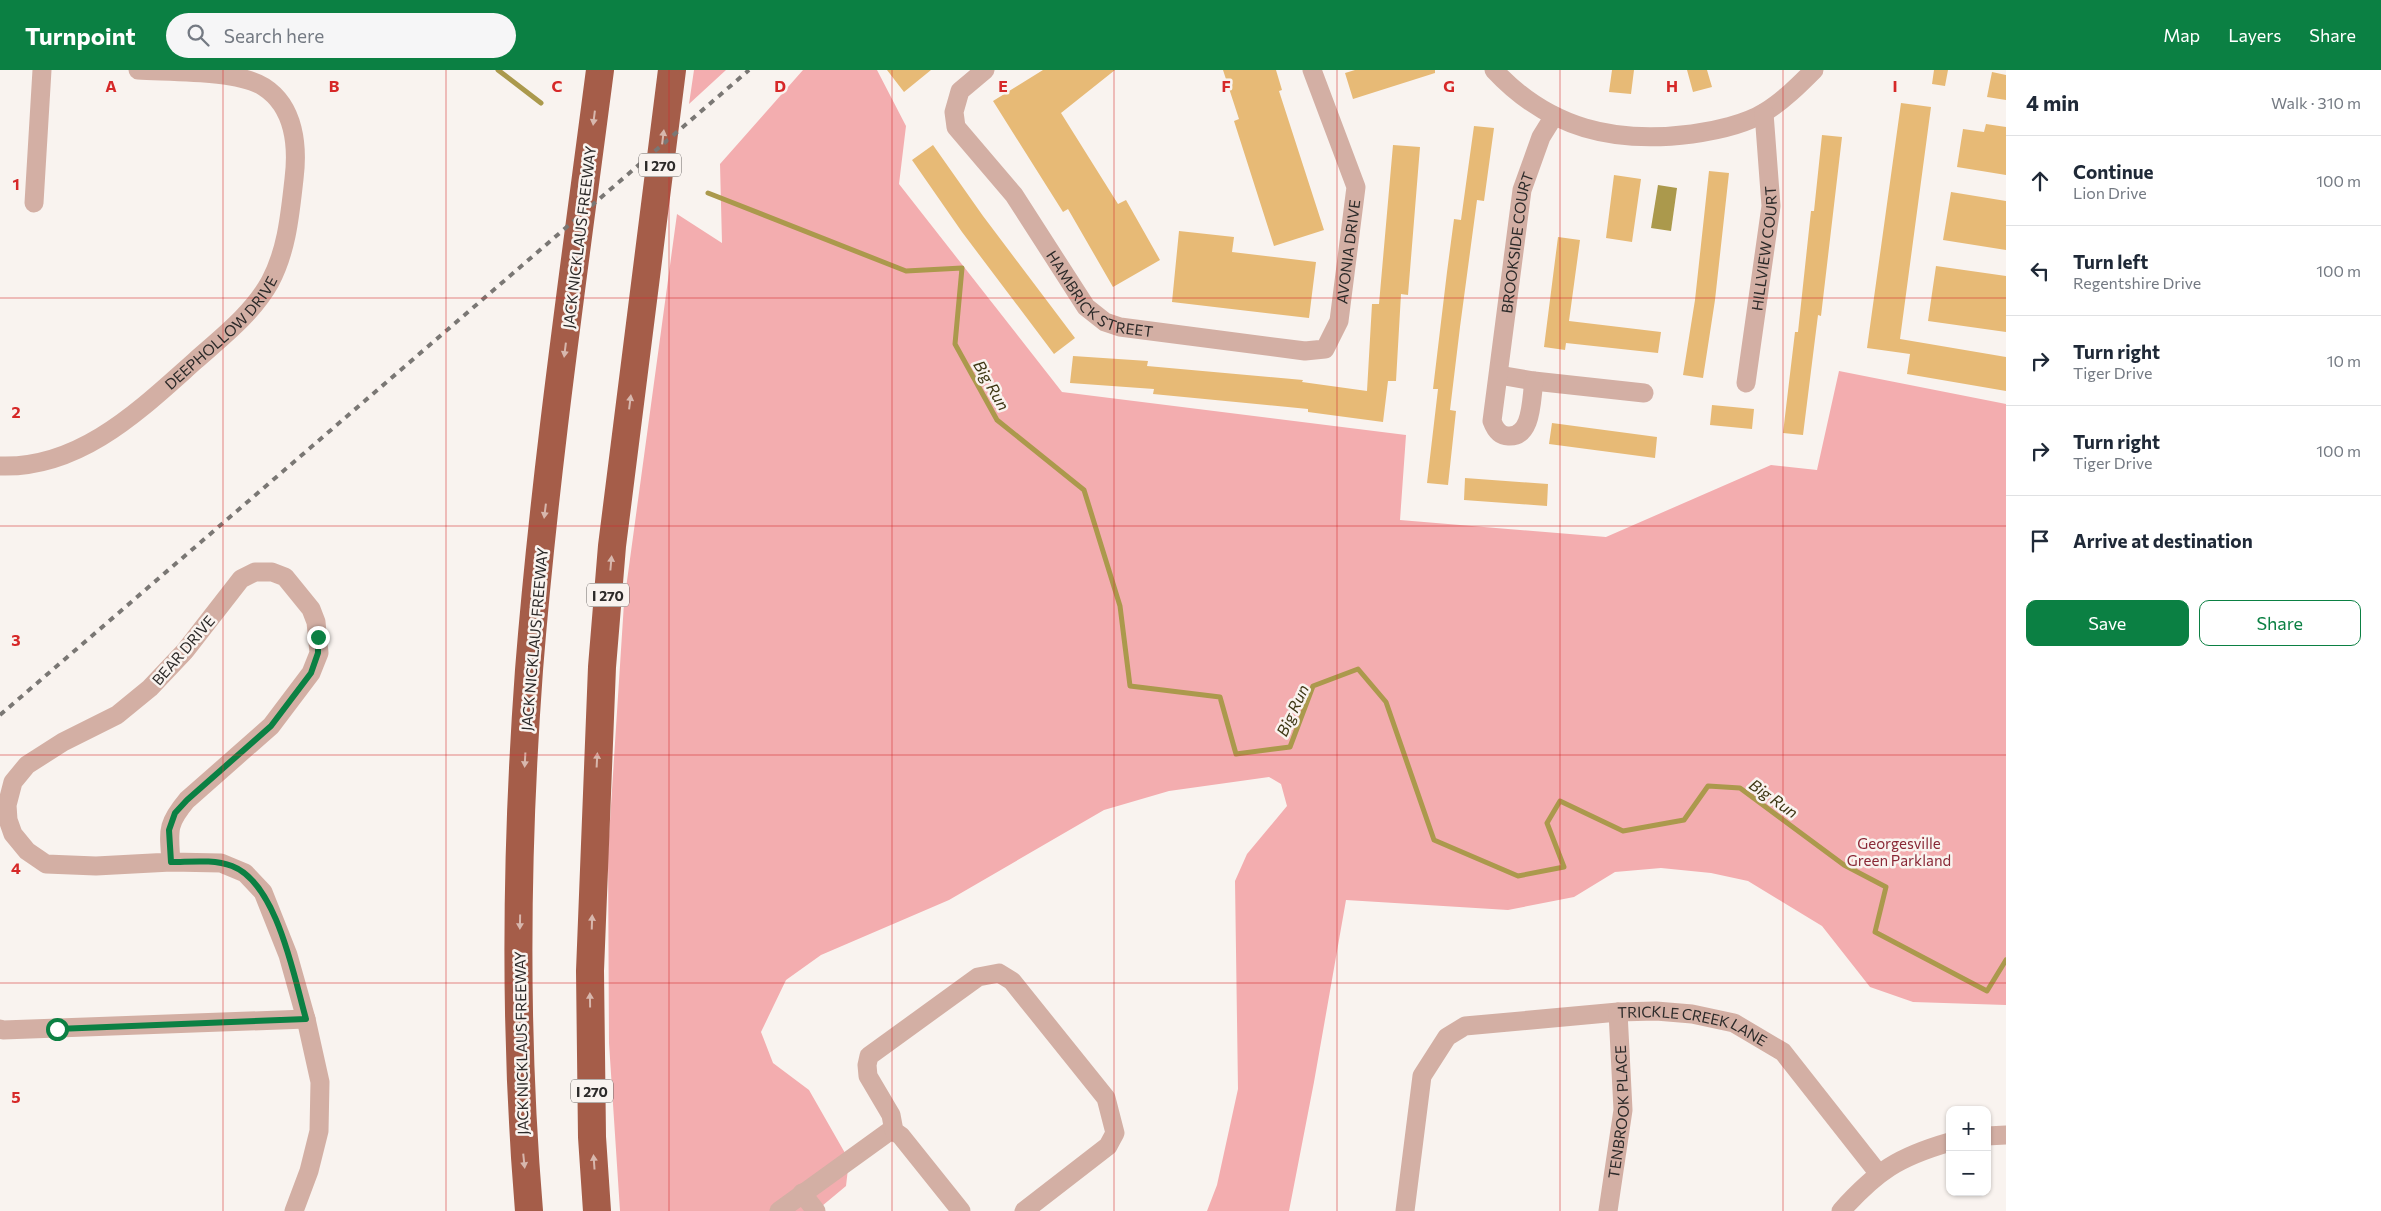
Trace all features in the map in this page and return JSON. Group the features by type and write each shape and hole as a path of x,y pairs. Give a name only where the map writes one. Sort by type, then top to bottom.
{"highway":[{"name":"JACK NICKLAUS FREEWAY","path":"529,1211 523,1138 519,948 522,796 529,672 544,522 600,70"},
{"name":"I 270","path":"597,1211 592,1136 590,971 602,667 612,546 672,70"}],"street":[{"path":"34,203 42,70"},
{"name":"DEEPHOLLOW DRIVE","path":"0,466 43,460 73,451 102,437 135,414 231,329 253,307 270,281 282,252 289,223 297,159 296,141 290,123 274,96 264,87 238,77 138,70"},
{"name":"HAMBRICK STREET","path":"985,70 960,91 954,112 956,127 1014,195 1086,307 1105,322 1120,327 1305,351 1325,349"},
{"name":"AVONIA DRIVE","path":"1312,70 1356,187 1339,321 1325,349"},
{"path":"1494,70 1528,102 1554,116 1585,129 1622,137 1668,137 1714,131 1764,113 1814,70"},
{"name":"HILLVIEW COURT","path":"1746,383 1772,206 1764,113"},
{"name":"BROOKSIDE COURT","path":"1534,381 1527,425 1522,433 1513,437 1503,436 1496,430 1492,421 1522,190 1541,137 1554,116"},
{"path":"1499,374 1534,381 1644,393"},
{"name":"BEAR DRIVE","path":"256,572 272,572 285,577 304,598 316,622 318,653 311,673 271,726 187,800 175,813 169,830 171,862 96,866 46,864 27,851 13,834 8,820 9,791 13,782 27,765 63,742 117,715 150,688 185,651 241,580 256,572"},
{"path":"171,862 222,863 234,867 254,882 263,892 288,955 306,1019 320,1082 319,1131 309,1171 294,1211"},
{"path":"961,1211 901,1136 894,1131 891,1115 868,1076 867,1066 870,1056 978,977 999,973 1012,981 1106,1098 1115,1134 1108,1146 1024,1211"},
{"name":"TRICKLE CREEK LANE","path":"1405,1211 1422,1076 1447,1037 1465,1026 1618,1012 1656,1011 1713,1018 1734,1024 1760,1037 1783,1052 1879,1174"},
{"name":"TENBROOK PLACE","path":"1608,1211 1623,1110 1618,1012"},
{"path":"0,1028 3,1030 57,1029 306,1019"},
{"path":"779,1211 887,1133 894,1131"},
{"path":"1991,1136 2006,1135"},
{"path":"1841,1211 1879,1174 1905,1157 1946,1143"},
{"path":"802,1193 816,1211"}],"green space":[{"path":"694,70 726,70 689,104"},
{"name":"Georgesville Green Parkland","path":"803,70 877,70 906,126 899,184 1062,392 1406,435 1400,520 1606,537 1771,465 1817,470 1839,371 2006,404 2006,1005 1913,1002 1870,987 1822,926 1748,881 1711,873 1661,868 1615,872 1574,897 1508,910 1346,900 1289,1211 1207,1211 1217,1185 1238,1089 1235,881 1247,854 1287,806 1281,784 1269,777 1169,791 1104,810 949,900 821,955 786,980 761,1032 773,1063 809,1090 849,1160 846,1186 816,1211 620,1211 609,1043 608,852 624,603 677,214 722,243 720,164"}],"shaded area":[{"path":"1658,185 1677,188 1671,231 1651,228"}],"building":[{"path":"887,70 931,70 904,92"},
{"path":"1043,70 1115,70 1061,113 1118,204 1126,200 1160,260 1113,287 1068,209 1063,212 993,101"},
{"path":"1223,70 1276,70 1282,90 1279,91 1324,230 1274,246 1234,121 1239,119"},
{"path":"1355,70 1435,70 1435,73 1353,99 1345,73"},
{"path":"1612,70 1634,70 1631,94 1609,92"},
{"path":"1687,70 1707,70 1712,87 1693,92"},
{"path":"1934,70 1948,70 1945,86 1932,84"},
{"path":"1992,72 2006,75 2006,100 1987,97"},
{"path":"1901,103 1931,107 1900,339 2006,357 2006,391 1907,374 1910,354 1867,348"},
{"path":"1986,124 2006,127 2006,175 1957,167 1963,129 1984,132"},
{"path":"1474,126 1494,128 1484,201 1477,200 1460,327 1450,410 1456,411 1448,485 1427,483 1438,389 1433,389 1447,272 1454,219 1461,220"},
{"path":"1822,135 1842,137 1821,316 1818,315 1803,435 1783,433 1795,332 1798,332 1811,211 1814,211"},
{"path":"933,145 983,216 1075,338 1054,354 962,232 912,160"},
{"path":"1393,145 1420,147 1408,295 1401,294 1396,381 1388,381 1383,422 1308,412 1308,409 1153,394 1154,389 1070,383 1073,356 1148,361 1147,366 1303,380 1302,382 1367,391 1372,304 1379,304"},
{"path":"1709,171 1729,173 1715,300 1703,378 1683,375 1695,300"},
{"path":"1614,175 1641,179 1632,242 1606,238"},
{"path":"1951,192 2006,201 2006,250 1943,240"},
{"path":"1179,231 1234,237 1232,252 1316,262 1309,318 1172,302"},
{"path":"1558,237 1580,240 1569,321 1661,332 1658,353 1566,343 1565,350 1544,347"},
{"path":"1936,266 2006,276 2006,332 1928,321"},
{"path":"1712,405 1754,409 1752,429 1710,425"},
{"path":"1552,423 1657,437 1655,458 1549,444"},
{"path":"1465,478 1548,484 1547,506 1464,500"}],"waterway":[{"name":"Big Run","path":"498,70 541,103"},
{"name":"Big Run","path":"708,193 906,271 962,268 955,344 997,420 1084,490 1120,606 1130,686 1220,697 1236,754 1290,747 1313,686 1358,669 1386,702 1434,840 1518,876 1564,867 1547,823 1560,801 1623,831 1684,820 1708,786 1740,788 1844,865 1886,887 1875,932 1987,991 2006,960"}],"railway":[{"path":"0,715 749,70"}],"route":[{"path":"57,1029 306,1019 288,955 263,892 245,873 222,863 171,862 169,830 175,813 187,800 271,726 311,673 318,653 318,637"}]}
